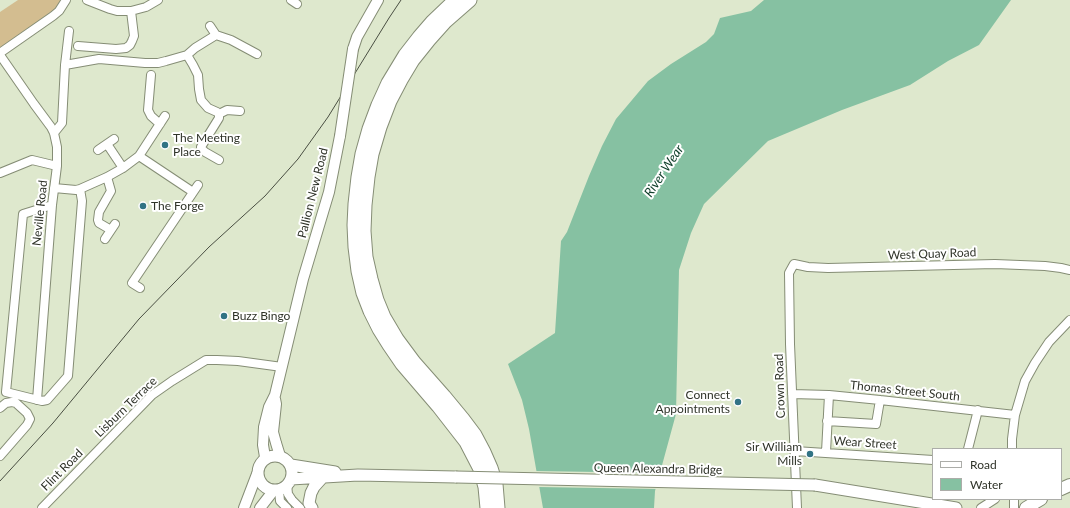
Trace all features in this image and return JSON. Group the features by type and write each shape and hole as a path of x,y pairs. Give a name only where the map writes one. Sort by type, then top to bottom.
{"highway":[{"path":"455,0 432,22 405,55 388,83 378,105 362,154 358,177 354,204 355,247 363,292 376,323 402,364 466,442 480,469 485,486 487,508"},
{"path":"470,0 446,21 429,40 409,66 390,101 372,154 365,205 364,231 366,257 371,279 384,317 397,339 414,362 463,418 475,436 491,468 496,484 498,508"}],"main road":[{"path":"283,486 292,473 290,465 287,460 280,456 272,455 266,457 258,466 257,474 261,484 267,488 283,486 323,477 358,475"},
{"path":"290,465 358,475"},
{"name":"Queen Alexandra Bridge","path":"358,475 815,486 956,508"},
{"path":"312,508 309,503 311,493 323,477"},
{"path":"1025,508 1039,500"}],"street":[{"path":"66,0 53,16 0,54 54,133 62,123 65,66 69,31"},
{"path":"87,0 110,9 131,11 146,7 158,0"},
{"name":"Pallion New Road","path":"266,457 262,444 264,427 269,407 275,395 303,279 328,192 340,136 353,49 357,37 378,0"},
{"path":"78,46 116,49 126,48 130,45 134,36 131,11"},
{"path":"210,26 216,35 231,40 257,54"},
{"path":"65,66 99,60 158,63 187,55 216,35"},
{"path":"187,55 198,75 199,89 202,100 208,108 219,114"},
{"path":"151,75 148,110 151,116 160,124"},
{"path":"219,114 227,110 240,111"},
{"path":"219,114 219,118 201,147 205,152 219,160"},
{"path":"54,188 80,189 107,178 123,168 139,156 165,116"},
{"name":"Neville Road","path":"37,400 52,205 57,166 57,147 54,133"},
{"path":"98,150 111,141 123,168"},
{"path":"139,156 193,192"},
{"path":"0,173 32,160 57,166"},
{"path":"105,239 113,227 100,223 98,220 98,212 111,191 107,178"},
{"path":"140,288 132,283 198,185"},
{"path":"52,205 23,214 6,392 42,401 47,400 68,376 82,201 80,189"},
{"name":"West Quay Road","path":"794,264 808,267 828,268 995,264 1050,267 1070,270"},
{"name":"Crown Road","path":"794,264 789,273 790,344 797,508"},
{"path":"1012,448 1015,414 1025,381 1049,342 1070,320"},
{"name":"Lisburn Terrace","path":"100,450 152,395 206,360 238,361 282,367"},
{"name":"Thomas Street South","path":"792,394 829,395 1015,414"},
{"name":"Pallion New Road","path":"275,395 276,404 273,432 280,456"},
{"path":"826,452 829,395"},
{"path":"827,421 876,424 880,400"},
{"path":"0,408 9,402 16,403 27,413 30,419 27,425 0,456"},
{"path":"968,448 978,410"},
{"name":"Flint Road","path":"42,508 100,450"},
{"name":"Wear Street","path":"795,450 932,460"},
{"path":"244,508 257,474"},
{"path":"260,508 283,486"},
{"path":"283,486 280,501 287,508"},
{"path":"283,486 292,500 300,508"},
{"path":"981,508 993,500"}],"shaded area":[{"path":"18,0 66,0 63,4 0,53 0,12"}],"water":[{"name":"River Wear","path":"764,0 1011,0 979,45 948,61 910,85 842,110 768,141 704,204 691,233 679,270 676,414 655,491 654,508 543,508 529,429 522,400 508,364 555,333 561,241 567,232 602,146 616,119 648,81 671,64 706,42 714,34 720,18 751,11"}],"pier":[{"path":"534,471 662,473 658,489 538,487"}],"tram line":[{"path":"0,481 53,423 139,319 209,247 265,196 298,159 328,117 401,0"}],"place":[{"name":"The Meeting Place","path":"165,145"},
{"name":"The Forge","path":"143,206"},
{"name":"Buzz Bingo","path":"224,316"},
{"name":"Connect Appointments","path":"738,402"},
{"name":"Sir William Mills","path":"810,454"}]}
